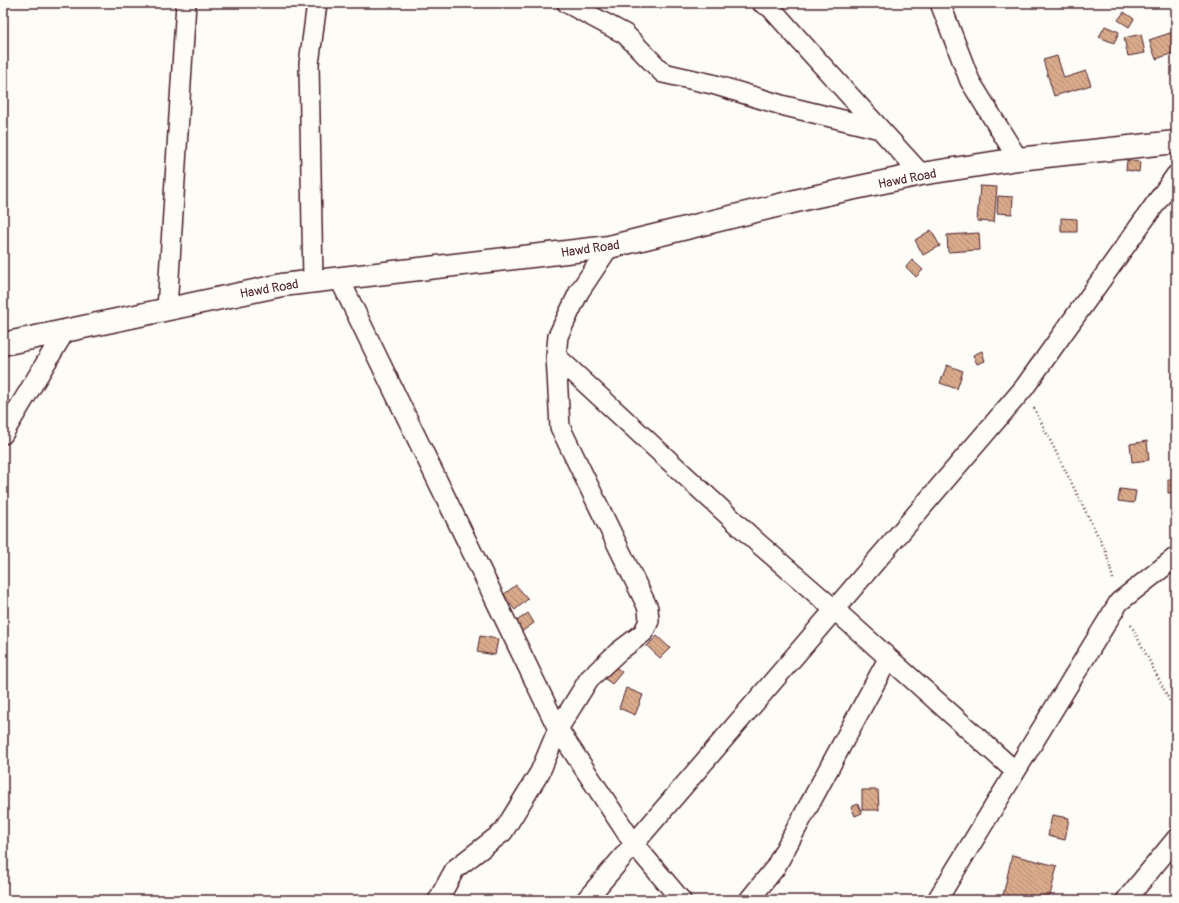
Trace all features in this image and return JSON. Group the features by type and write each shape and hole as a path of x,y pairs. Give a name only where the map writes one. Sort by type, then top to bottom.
{"main road":[{"name":"Hawd Road","path":"3,344 282,285 609,247 808,198 921,174 1018,159 1176,142"}],"street":[{"path":"167,309 186,3"},
{"path":"313,281 309,64 317,3"},
{"path":"567,3 625,34 663,73 712,84 785,106 880,129"},
{"path":"762,3 770,6 921,174"},
{"path":"940,3 970,81 1018,159"},
{"path":"586,900 1024,388 1176,176"},
{"path":"438,900 455,869 503,832 540,772 558,729 589,679 618,652 643,632 649,621 648,608 560,427 556,356 558,336 579,292 609,247"},
{"path":"339,278 558,729 634,844 681,900"},
{"path":"3,434 64,331"},
{"path":"556,356 759,544 1015,771"},
{"path":"937,900 1119,602 1176,557"},
{"path":"749,900 775,868 888,659"},
{"path":"1126,900 1176,839"}],"path":[{"path":"1024,388 1106,552 1119,602 1176,713"}],"building":[{"path":"1124,12 1134,19 1129,27 1118,20"},
{"path":"1105,26 1119,32 1114,43 1099,37"},
{"path":"1176,31 1176,52 1156,59 1149,40"},
{"path":"1141,34 1145,53 1128,56 1124,38"},
{"path":"1057,56 1064,78 1086,71 1091,85 1054,96 1043,60"},
{"path":"1127,160 1140,162 1139,172 1126,170"},
{"path":"980,186 997,187 994,222 977,221"},
{"path":"998,196 1013,197 1012,214 997,213"},
{"path":"1061,218 1077,219 1077,232 1061,232"},
{"path":"931,230 940,246 923,255 915,240"},
{"path":"979,233 980,250 948,252 947,235"},
{"path":"912,260 923,270 916,277 906,267"},
{"path":"982,351 985,361 977,364 973,355"},
{"path":"947,365 963,371 957,389 940,383"},
{"path":"1147,441 1149,460 1132,462 1130,444"},
{"path":"1176,479 1176,493 1168,493 1168,480"},
{"path":"1120,489 1136,491 1134,503 1118,501"},
{"path":"516,585 528,599 515,610 503,595"},
{"path":"528,613 534,623 521,632 514,623"},
{"path":"480,636 498,639 495,655 477,652"},
{"path":"657,636 670,648 660,658 647,646"},
{"path":"613,665 622,672 612,684 604,678"},
{"path":"626,688 643,695 635,715 619,708"},
{"path":"862,790 878,790 879,810 862,810"},
{"path":"858,804 862,813 855,816 851,807"},
{"path":"1052,815 1069,818 1065,840 1048,836"},
{"path":"1012,855 1057,866 1049,900 1002,900"}]}
